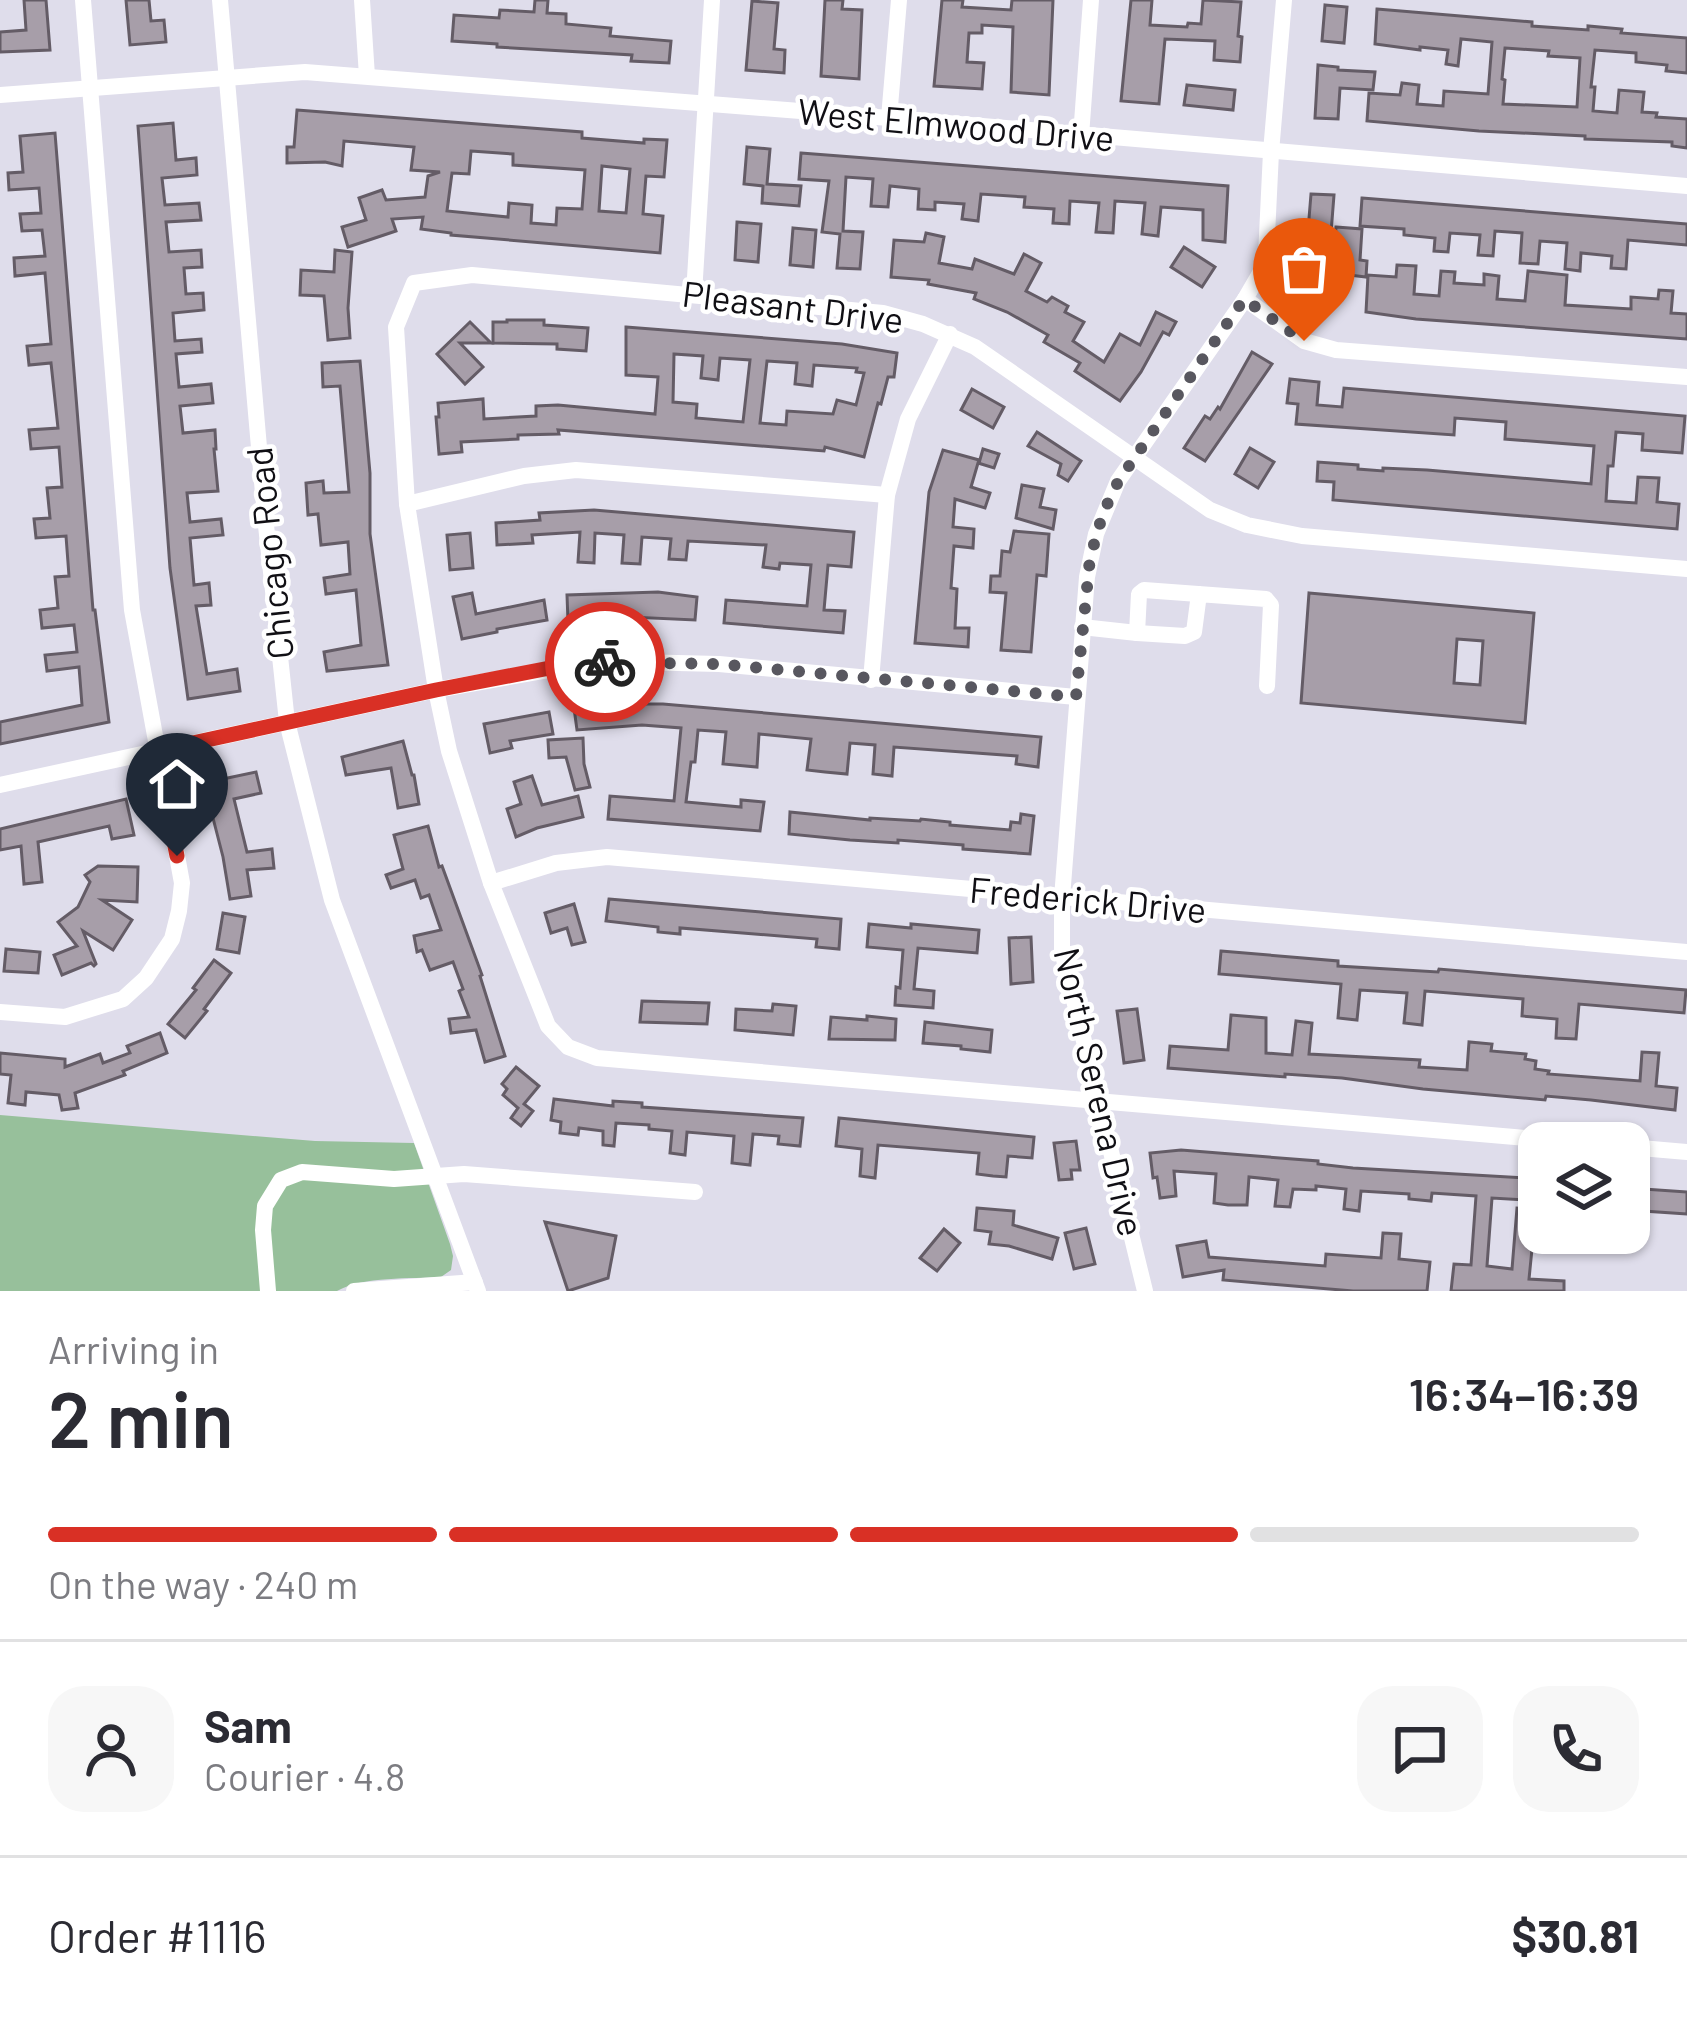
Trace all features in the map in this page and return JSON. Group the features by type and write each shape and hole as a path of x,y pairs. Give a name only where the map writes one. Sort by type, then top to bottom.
{"street":[{"path":"0,1012 65,1018 123,999 162,958 176,925 182,883 132,610 83,0"},
{"name":"Chicago Road","path":"220,0 287,722 332,900 476,1286"},
{"path":"362,0 367,76"},
{"path":"694,294 712,0"},
{"path":"889,118 899,0"},
{"path":"1081,136 1091,0"},
{"name":"North Serena Drive","path":"1145,1291 1062,951 1082,627 1090,558 1118,482 1263,268 1284,0"},
{"name":"West Elmwood Drive","path":"0,95 305,72 1687,186"},
{"name":"Pleasant Drive","path":"407,504 396,327 414,283 472,275 883,313 950,334 1012,371 1210,510 1247,525 1281,533 1687,568"},
{"path":"1244,299 1304,341 1336,350 1687,377"},
{"path":"871,680 887,494 917,396 950,334"},
{"path":"887,494 576,470 524,476 407,504 436,690 464,803 548,1026 568,1047 597,1058 1518,1137"},
{"path":"1137,633 1139,593 1144,590 1267,599 1271,605 1267,686"},
{"path":"1082,627 1185,636 1194,632 1198,594"},
{"path":"0,785 560,666 718,664 1076,697"},
{"name":"Frederick Drive","path":"491,883 556,863 608,857 1687,952"},
{"path":"1650,1149 1687,1152"},
{"path":"268,1291 262,1230 265,1206 281,1180 302,1172 394,1179 464,1174 694,1192"},
{"path":"354,1291 476,1286"}],"green space":[{"path":"0,1115 315,1141 414,1143 450,1244 451,1270 441,1277 373,1281 337,1291 0,1291"}],"building":[{"path":"24,0 46,0 50,50 0,52 0,32 26,30"},
{"path":"126,0 149,0 151,21 164,20 166,42 130,45"},
{"path":"535,0 548,0 547,13 566,14 566,24 611,28 610,36 671,41 669,63 631,61 632,55 452,41 454,15 499,18 500,10 534,12"},
{"path":"825,0 843,0 842,9 862,10 859,79 821,76"},
{"path":"942,0 963,0 962,7 1011,10 1012,0 1053,0 1049,95 1011,92 1013,27 982,25 982,33 969,33 967,62 984,63 982,89 934,86"},
{"path":"1131,0 1152,0 1150,25 1187,27 1188,23 1201,24 1203,0 1241,2 1240,62 1214,60 1215,41 1165,39 1159,104 1121,101"},
{"path":"752,1 778,3 774,49 785,50 784,73 746,70"},
{"path":"1325,5 1347,7 1344,43 1322,41"},
{"path":"1377,9 1687,38 1687,73 1666,71 1667,65 1636,62 1636,53 1595,50 1591,87 1595,87 1593,111 1617,113 1619,90 1644,92 1642,112 1687,119 1687,148 1672,146 1672,142 1367,121 1369,93 1400,95 1402,83 1419,85 1417,104 1443,106 1444,91 1488,94 1492,42 1461,39 1458,66 1446,64 1448,50 1375,44","holes":["1505,48 1549,51 1548,56 1580,58 1577,107 1503,104"]},
{"path":"1318,65 1375,72 1373,90 1340,88 1338,119 1315,118"},
{"path":"1187,85 1235,90 1233,110 1184,105"},
{"path":"297,110 582,132 582,138 667,140 664,177 646,176 643,214 663,216 660,253 451,235 421,229 423,217 392,219 396,231 348,247 342,227 366,220 359,198 382,190 386,200 425,197 428,176 440,172 411,170 414,147 344,141 342,166 287,163 287,147 294,147","holes":["471,151 513,154 513,165 585,170 582,209 557,208 556,225 531,223 532,205 509,203 508,217 447,211 452,173 469,174","602,166 630,169 626,213 599,211"]},
{"path":"173,123 176,160 196,158 197,175 162,178 165,205 199,203 201,220 166,222 169,252 201,250 202,267 184,268 186,294 203,293 204,310 173,313 175,341 201,339 202,352 176,354 179,387 211,384 213,403 180,406 183,433 215,430 218,491 187,493 190,522 221,519 223,535 190,538 194,585 209,583 211,605 196,606 207,674 237,669 240,691 188,699 170,568 138,126"},
{"path":"55,133 93,610 109,722 0,744 0,722 82,705 79,667 47,671 45,655 77,652 74,625 42,628 40,610 58,608 55,577 69,576 66,536 36,538 34,519 50,518 47,488 62,487 59,447 31,449 29,430 58,428 51,363 29,365 27,346 51,344 45,273 15,276 14,258 45,256 42,230 22,231 20,214 41,213 39,188 9,190 8,173 23,172 20,136"},
{"path":"747,147 770,149 767,184 801,186 799,206 762,203 763,186 744,184"},
{"path":"801,153 1228,186 1225,242 1203,240 1203,210 1161,207 1158,236 1142,234 1145,203 1115,201 1113,233 1096,232 1099,203 1070,201 1069,224 1053,223 1054,209 1024,207 1025,197 981,194 978,221 962,219 964,204 935,202 935,210 918,209 919,189 890,186 888,207 871,206 873,179 846,177 843,231 863,232 860,269 837,268 840,234 822,232 829,181 799,179"},
{"path":"1311,194 1334,195 1331,233 1308,231"},
{"path":"1362,198 1687,224 1687,245 1628,240 1626,269 1611,268 1612,256 1581,253 1580,271 1565,269 1567,243 1540,241 1538,264 1520,263 1522,233 1495,231 1493,256 1478,255 1480,235 1450,233 1448,252 1434,251 1435,238 1404,235 1404,229 1360,226"},
{"path":"737,222 761,224 758,262 735,260"},
{"path":"1336,227 1362,229 1360,260 1367,261 1366,277 1332,273"},
{"path":"793,228 816,230 813,267 790,265"},
{"path":"926,233 944,237 939,263 972,269 975,259 1014,274 1024,254 1041,263 1026,291 1068,306 1065,312 1084,322 1073,341 1104,362 1120,334 1140,345 1156,312 1176,322 1169,335 1163,332 1120,401 1075,371 1080,363 1044,342 1048,335 974,299 976,293 928,284 929,280 891,277 894,240 924,242"},
{"path":"1184,247 1215,267 1202,287 1171,267"},
{"path":"335,250 352,252 350,338 328,340 324,296 300,295 301,270 334,272"},
{"path":"1303,264 1328,267 1325,297 1299,294"},
{"path":"1397,265 1416,266 1414,294 1439,296 1441,271 1455,272 1454,283 1484,285 1484,274 1499,276 1497,299 1525,301 1528,271 1567,275 1565,305 1631,309 1631,297 1658,299 1659,290 1673,291 1671,313 1687,314 1687,339 1366,312 1368,275 1396,277"},
{"path":"544,320 544,325 588,328 586,351 557,349 557,344 493,343 493,322"},
{"path":"470,322 491,343 460,343 483,367 465,384 437,354"},
{"path":"626,327 842,344 897,353 894,377 888,377 878,403 864,457 825,447 824,451 558,430 559,434 461,442 462,452 439,454 438,403 483,399 484,419 536,416 536,406 558,405 655,414 658,377 626,375","holes":["674,354 703,356 701,378 718,380 720,358 750,360 743,422 696,418 697,404 673,402","767,361 797,363 795,384 812,386 814,365 857,368 856,372 864,373 856,405 837,400 833,414 787,411 786,425 760,423"]},
{"path":"1252,352 1272,364 1205,461 1184,448 1205,416 1210,419 1220,409"},
{"path":"360,361 370,534 388,665 327,671 324,652 361,645 356,590 326,594 324,578 350,574 348,542 321,545 318,514 308,515 306,483 323,481 324,493 349,492 340,386 323,387 322,363"},
{"path":"1290,379 1319,382 1317,405 1342,407 1344,388 1685,416 1682,453 1642,450 1643,434 1616,432 1613,466 1608,466 1606,501 1636,503 1638,477 1659,478 1657,502 1679,504 1677,529 1333,500 1334,482 1317,481 1318,462 1358,465 1358,469 1591,484 1594,446 1505,439 1506,422 1455,418 1454,435 1296,424 1298,404 1287,403"},
{"path":"972,389 1004,407 993,428 961,410"},
{"path":"1037,432 1081,461 1068,481 1058,475 1061,464 1028,446"},
{"path":"1250,448 1274,462 1258,488 1235,474"},
{"path":"983,449 999,454 994,468 978,463 971,487 990,493 985,508 955,499 953,527 974,529 973,548 954,546 951,588 957,589 955,628 969,628 968,647 915,643 929,492 943,450 979,463"},
{"path":"1022,485 1044,489 1040,507 1056,510 1053,529 1016,518"},
{"path":"594,510 854,532 851,567 828,565 824,610 845,611 843,633 724,623 726,600 807,606 811,565 763,567 766,545 688,541 686,560 669,559 671,539 642,537 640,564 622,563 624,535 595,533 594,563 578,562 580,532 532,535 533,543 497,545 496,523 540,520 539,513"},
{"path":"1014,531 1049,534 1046,576 1037,575 1031,652 1001,650 1006,593 990,592 991,576 1000,576 1002,551 1010,552"},
{"path":"470,533 473,568 450,570 447,535"},
{"path":"658,592 697,597 695,620 609,616 610,620 568,621 567,595"},
{"path":"472,593 476,614 544,600 547,620 462,639 453,597"},
{"path":"1309,593 1534,613 1525,723 1301,703","holes":["1457,639 1483,641 1480,685 1454,683"]},
{"path":"663,704 1041,737 1038,767 1016,764 1017,756 894,747 892,776 873,774 875,745 850,743 847,774 807,770 811,739 759,734 757,767 723,764 726,732 698,730 686,802 741,807 741,800 764,802 760,831 608,819 610,796 674,801 681,728 642,725 577,730 574,708"},
{"path":"549,712 553,734 510,741 512,748 490,753 484,724"},
{"path":"583,738 590,787 575,790 566,757 549,758 548,740"},
{"path":"403,741 419,804 398,808 391,768 346,775 342,757"},
{"path":"256,772 261,793 234,799 247,852 272,849 274,868 247,870 251,896 230,899 204,783"},
{"path":"532,776 542,805 578,796 583,817 516,837 507,809 521,804 514,782"},
{"path":"126,799 134,835 112,839 109,826 38,842 42,882 24,884 21,846 0,850 0,829"},
{"path":"790,812 870,820 921,819 1010,830 1011,822 1020,823 1021,814 1034,816 1030,854 789,834"},
{"path":"428,826 439,867 482,975 505,1056 485,1062 476,1030 451,1033 449,1019 469,1017 453,962 430,970 422,950 417,952 414,936 441,930 429,895 421,898 415,880 391,888 386,875 403,869 394,835"},
{"path":"98,866 138,867 137,902 102,900 132,920 113,950 83,931 96,964 62,975 54,955 77,946 58,922 78,907 90,882 85,875"},
{"path":"609,899 841,919 839,949 816,947 817,939 680,928 680,934 606,921"},
{"path":"574,904 585,942 572,945 567,928 551,933 545,913"},
{"path":"223,913 245,917 239,953 217,949"},
{"path":"869,924 979,930 977,953 918,948 914,989 934,991 933,1008 895,1005 903,950 867,947"},
{"path":"1031,937 1033,982 1011,984 1009,938"},
{"path":"6,949 40,952 38,973 4,971"},
{"path":"1221,951 1338,961 1338,966 1439,969 1686,990 1684,1013 1579,1004 1576,1039 1556,1038 1557,1019 1522,1016 1523,999 1425,991 1422,1025 1404,1023 1407,993 1360,990 1357,1020 1338,1018 1341,984 1219,974"},
{"path":"214,960 231,973 185,1038 168,1024"},
{"path":"642,1001 709,1003 707,1024 640,1022"},
{"path":"773,1004 796,1006 793,1035 735,1030 736,1009 772,1011"},
{"path":"1137,1009 1144,1060 1124,1063 1117,1011"},
{"path":"1231,1015 1266,1018 1266,1053 1292,1055 1296,1021 1312,1023 1309,1054 1420,1060 1419,1067 1467,1070 1469,1042 1492,1044 1491,1051 1526,1054 1525,1059 1536,1061 1535,1069 1548,1074 1640,1081 1642,1052 1659,1053 1656,1086 1677,1088 1675,1110 1342,1078 1168,1068 1170,1046 1228,1050"},
{"path":"867,1016 896,1019 895,1040 829,1039 831,1017 867,1020"},
{"path":"925,1022 992,1030 990,1052 923,1043"},
{"path":"160,1033 167,1053 75,1093 78,1108 62,1110 59,1095 26,1092 25,1105 8,1103 11,1075 0,1074 0,1053 65,1059 65,1067 100,1054 103,1063 130,1053 127,1046"},
{"path":"516,1067 539,1086 524,1104 533,1111 521,1126 511,1118 518,1108 503,1095 507,1089 502,1084"},
{"path":"554,1099 803,1118 800,1146 778,1144 779,1136 753,1134 750,1165 732,1163 734,1136 687,1132 685,1155 670,1153 672,1131 616,1123 614,1146 603,1145 603,1131 579,1128 578,1135 560,1133 561,1122 551,1120"},
{"path":"839,1118 1034,1137 1032,1158 1008,1156 1006,1177 993,1176 977,1174 979,1153 878,1145 875,1178 860,1176 862,1149 836,1146"},
{"path":"1076,1141 1080,1170 1071,1170 1072,1179 1059,1180 1054,1143"},
{"path":"1181,1150 1353,1168 1518,1177 1518,1200 1492,1198 1487,1266 1512,1269 1518,1208 1518,1254 1532,1254 1529,1279 1564,1281 1564,1291 1451,1291 1454,1264 1471,1265 1476,1196 1432,1193 1431,1201 1409,1199 1409,1194 1361,1191 1359,1211 1344,1209 1346,1189 1316,1186 1316,1190 1293,1189 1290,1207 1275,1206 1278,1180 1249,1177 1247,1205 1228,1205 1214,1203 1216,1174 1174,1171 1176,1196 1160,1198 1150,1153"},
{"path":"1650,1189 1687,1192 1687,1214 1650,1211"},
{"path":"977,1208 1014,1211 1013,1225 1058,1238 1052,1259 989,1244 991,1232 975,1230"},
{"path":"545,1222 616,1236 608,1278 568,1291"},
{"path":"1086,1228 1095,1264 1074,1269 1065,1233"},
{"path":"944,1229 960,1243 937,1271 920,1258"},
{"path":"1383,1233 1401,1234 1399,1259 1430,1262 1427,1291 1353,1291 1223,1280 1224,1270 1183,1277 1177,1246 1206,1241 1209,1257 1325,1266 1326,1254 1381,1258"}],"way so far":[{"path":"605,662 718,664 1076,697 1090,558 1118,482 1244,299 1304,341"}],"route":[{"path":"177,856 156,751 436,690 605,662"}]}
